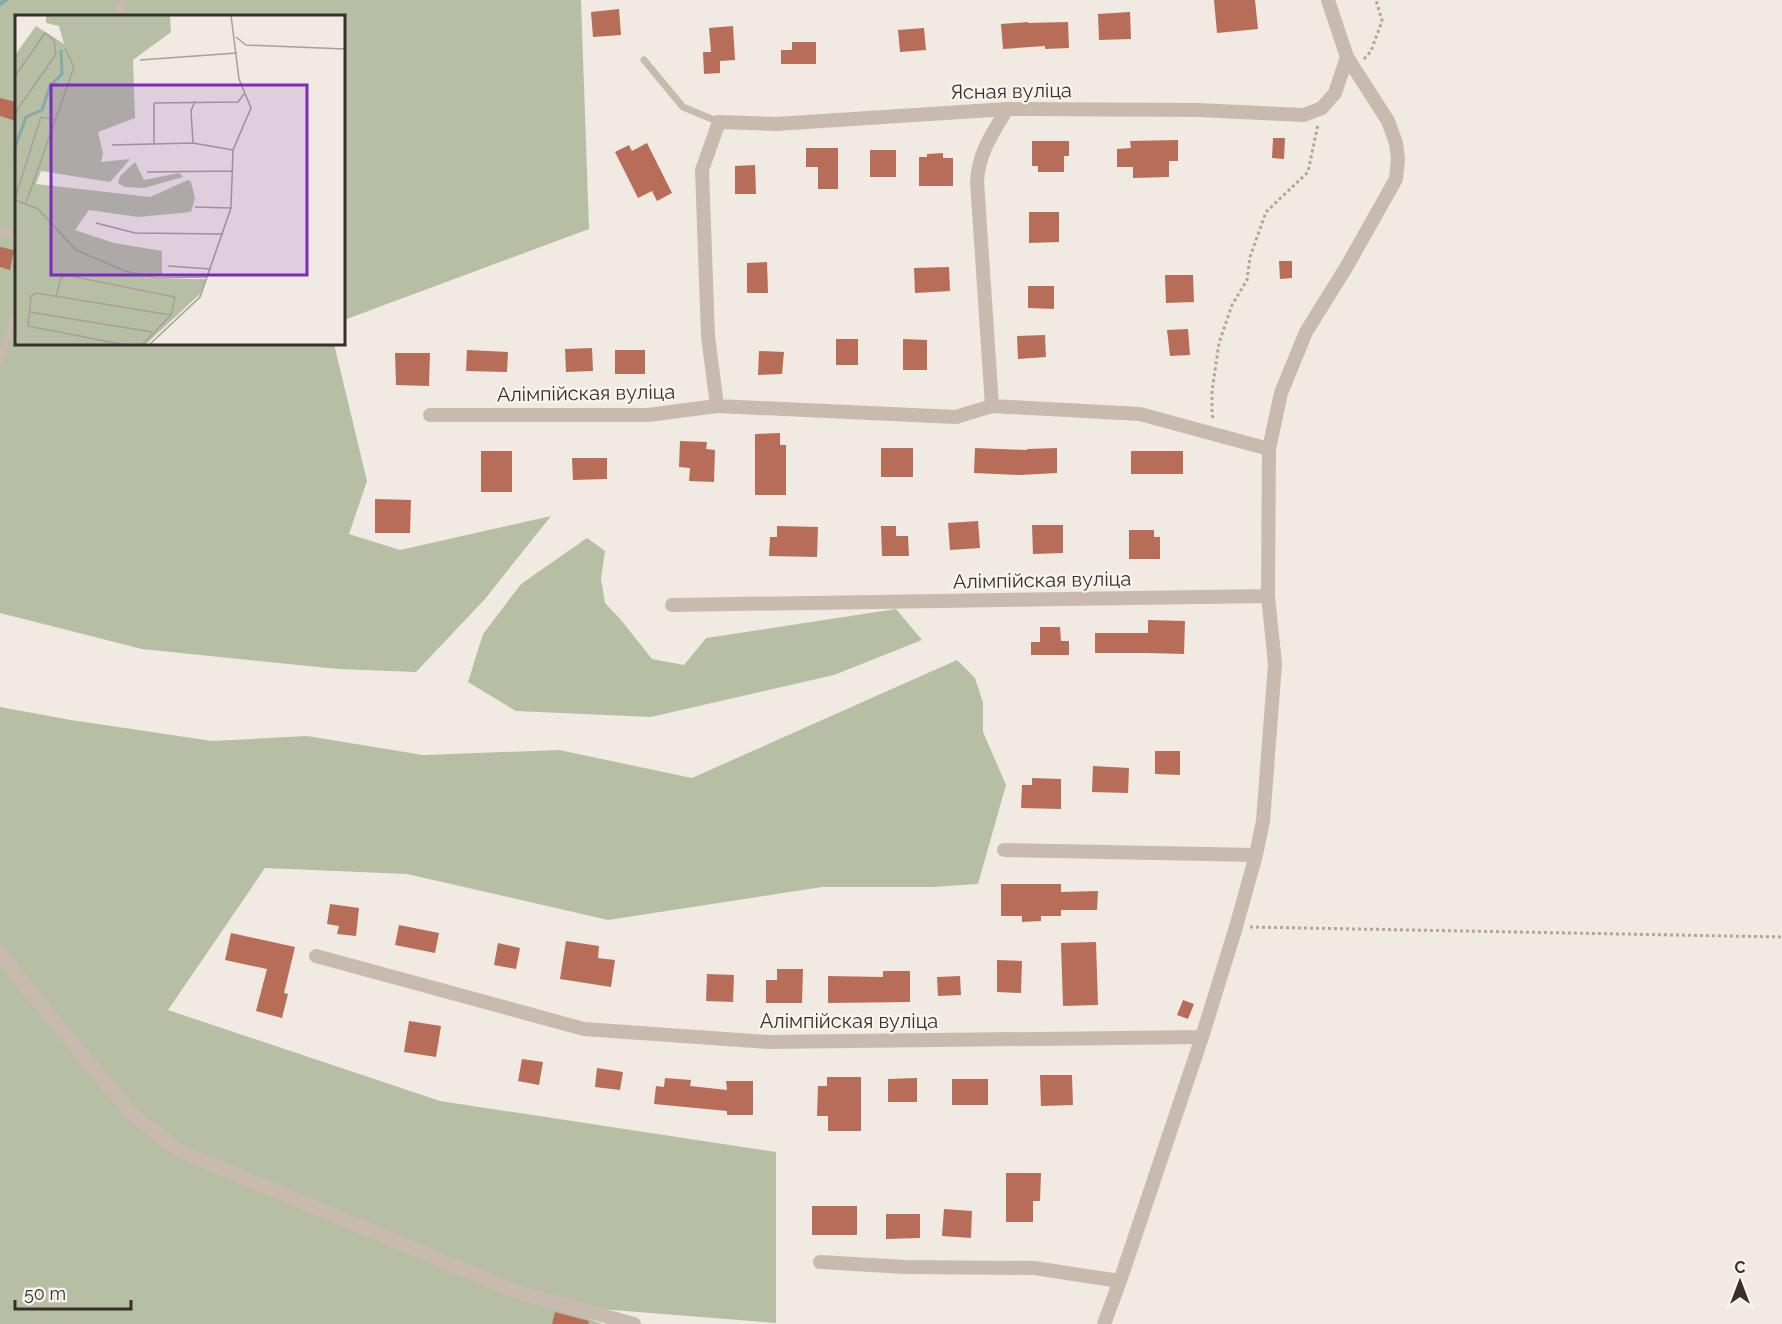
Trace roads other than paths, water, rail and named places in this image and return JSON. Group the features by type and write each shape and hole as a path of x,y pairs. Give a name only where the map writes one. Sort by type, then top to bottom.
{"street":[{"path":"1104,1324 1202,1037 1236,927 1263,822 1275,664 1268,596 1269,449 1281,393 1306,332 1347,266 1396,179 1398,159 1396,143 1388,121 1351,63 1328,0"},
{"name":"Ясная вуліца","path":"719,122 776,124 1006,109 1198,110 1304,115 1322,108 1335,93 1351,63"},
{"path":"992,406 977,182 978,165 984,147 1006,109"},
{"path":"717,406 708,336 702,170 719,122"},
{"name":"Алімпійская вуліца","path":"430,415 648,415 717,406 956,417 992,406 1140,414 1269,449"},
{"name":"Алімпійская вуліца","path":"672,605 1268,596"},
{"path":"1004,850 1256,855"},
{"path":"0,954 133,1115 180,1151 517,1292 634,1324"},
{"name":"Алімпійская вуліца","path":"316,956 584,1029 768,1042 1202,1037"},
{"path":"820,1262 905,1267 1034,1268 1120,1281"}],"lane":[{"path":"117,15 123,0"},
{"path":"644,60 683,106 719,122"},
{"path":"0,231 15,236"},
{"path":"0,359 15,313"}],"waterway":[{"path":"0,4 6,0"}]}
